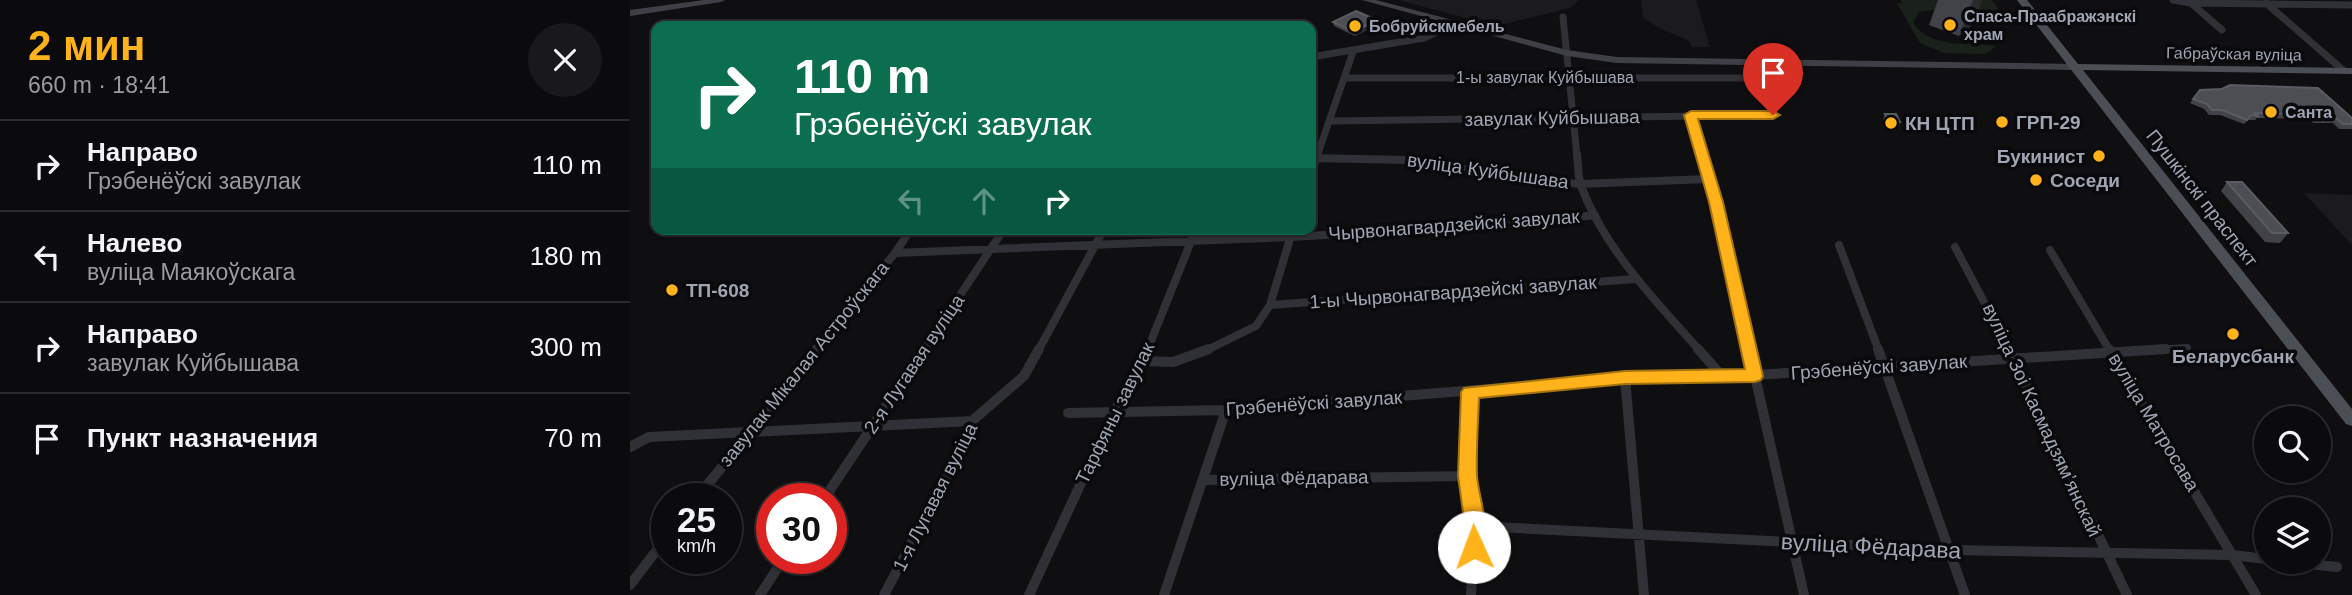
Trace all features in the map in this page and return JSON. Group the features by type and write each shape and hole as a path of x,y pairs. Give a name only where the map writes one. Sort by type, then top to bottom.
{"main road":[{"path":"630,13 722,0"},
{"name":"Габраўская вуліца","path":"1366,0 1567,53 1617,60 2347,71"},
{"name":"Пушкінскі праспект","path":"2022,0 2352,420"}],"street":[{"path":"2173,0 2192,3 2352,5"},
{"path":"2264,2 2347,71"},
{"path":"2192,3 2222,30"},
{"path":"1563,18 1580,184 1595,215 1636,279 1722,376"},
{"path":"1316,56 1424,38 1452,24"},
{"path":"1316,152 1331,121 1353,52"},
{"name":"1-ы завулак Куйбышава","path":"1346,78 1745,78"},
{"path":"1691,115 1716,202 1790,543 1804,595"},
{"name":"завулак Куйбышава","path":"1331,121 1773,115"},
{"name":"вуліца Куйбышава","path":"1316,158 1406,160 1534,180 1580,184 1708,179"},
{"name":"Чырвонагвардзейскі завулак","path":"1316,232 1529,223 1595,215"},
{"name":"завулак Мікалая Астроўскага","path":"708,483 907,235"},
{"name":"2-я Лугавая вуліца","path":"835,483 1000,235"},
{"name":"1-я Лугавая вуліца","path":"884,595 961,450 972,421 1024,376 1101,235"},
{"name":"Тарфяны завулак","path":"1029,595 1114,412 1143,361 1194,235"},
{"name":"Чырвонагвардзейскі завулак","path":"895,253 1095,246 1267,235"},
{"path":"1143,361 1173,362 1197,355 1256,326 1270,305 1291,235"},
{"path":"1839,245 1965,595"},
{"name":"вуліца Зоі Касмадзямʼянскай","path":"1955,247 1983,296 2127,595"},
{"name":"вуліца Матросава","path":"2050,250 2256,595"},
{"name":"1-ы Чырвонагвардзейскі завулак","path":"1270,305 1636,279"},
{"name":"Грэбенёўскі завулак","path":"1068,413 1226,410 1625,378 1755,376 2188,348"},
{"path":"1625,378 1644,595"},
{"path":"1470,392 1468,476 1475,526 1471,595"},
{"path":"1164,595 1205,480 1226,410"},
{"path":"630,447 649,437 972,421"},
{"name":"вуліца Фёдарава","path":"1205,480 1468,476"},
{"name":"вуліца Фёдарава","path":"1475,526 1949,551 2254,558"},
{"path":"630,585 651,558"},
{"path":"2331,566 2337,567"},
{"path":"760,595 774,574"}],"shaded area":[{"path":"1398,0 1579,0 1570,8 1496,26"},
{"path":"1641,0 1696,0 1710,47 1692,47 1688,40 1643,18"},
{"path":"1901,0 1992,0 2003,16 1989,22 1944,8 1919,12 1913,22 1920,31 1939,41 1996,46 1986,54 1944,53 1920,43 1897,3 1902,3"},
{"path":"2304,193 2352,195 2352,245"}],"building":[{"name":"Бобруйскмебель","path":"1356,11 1377,20 1354,32 1333,22"},
{"name":"Санта","path":"2230,85 2318,88 2352,118 2352,124 2343,124 2337,119 2316,118 2313,114 2255,113 2258,116 2251,115 2247,120 2222,110 2212,110 2207,104 2193,99 2200,90 2222,89"},
{"path":"1885,114 1896,114 1900,122 1889,122"},
{"path":"2227,182 2242,182 2288,233 2272,233"}],"place":[{"name":"Спаса-Праабражэнскі храм","path":"1950,25"},
{"name":"Бобруйскмебель","path":"1355,26"},
{"name":"Санта","path":"2271,112"},
{"name":"ГРП-29","path":"2002,122"},
{"name":"КН ЦТП","path":"1891,123"},
{"name":"Букинист","path":"2099,156"},
{"name":"Соседи","path":"2036,180"},
{"name":"ТП-608","path":"672,290"},
{"name":"Беларусбанк","path":"2233,334"}],"route":[{"path":"1474,547 1475,526 1468,476 1470,392 1625,378 1755,376 1716,202 1691,115 1773,115"}]}
